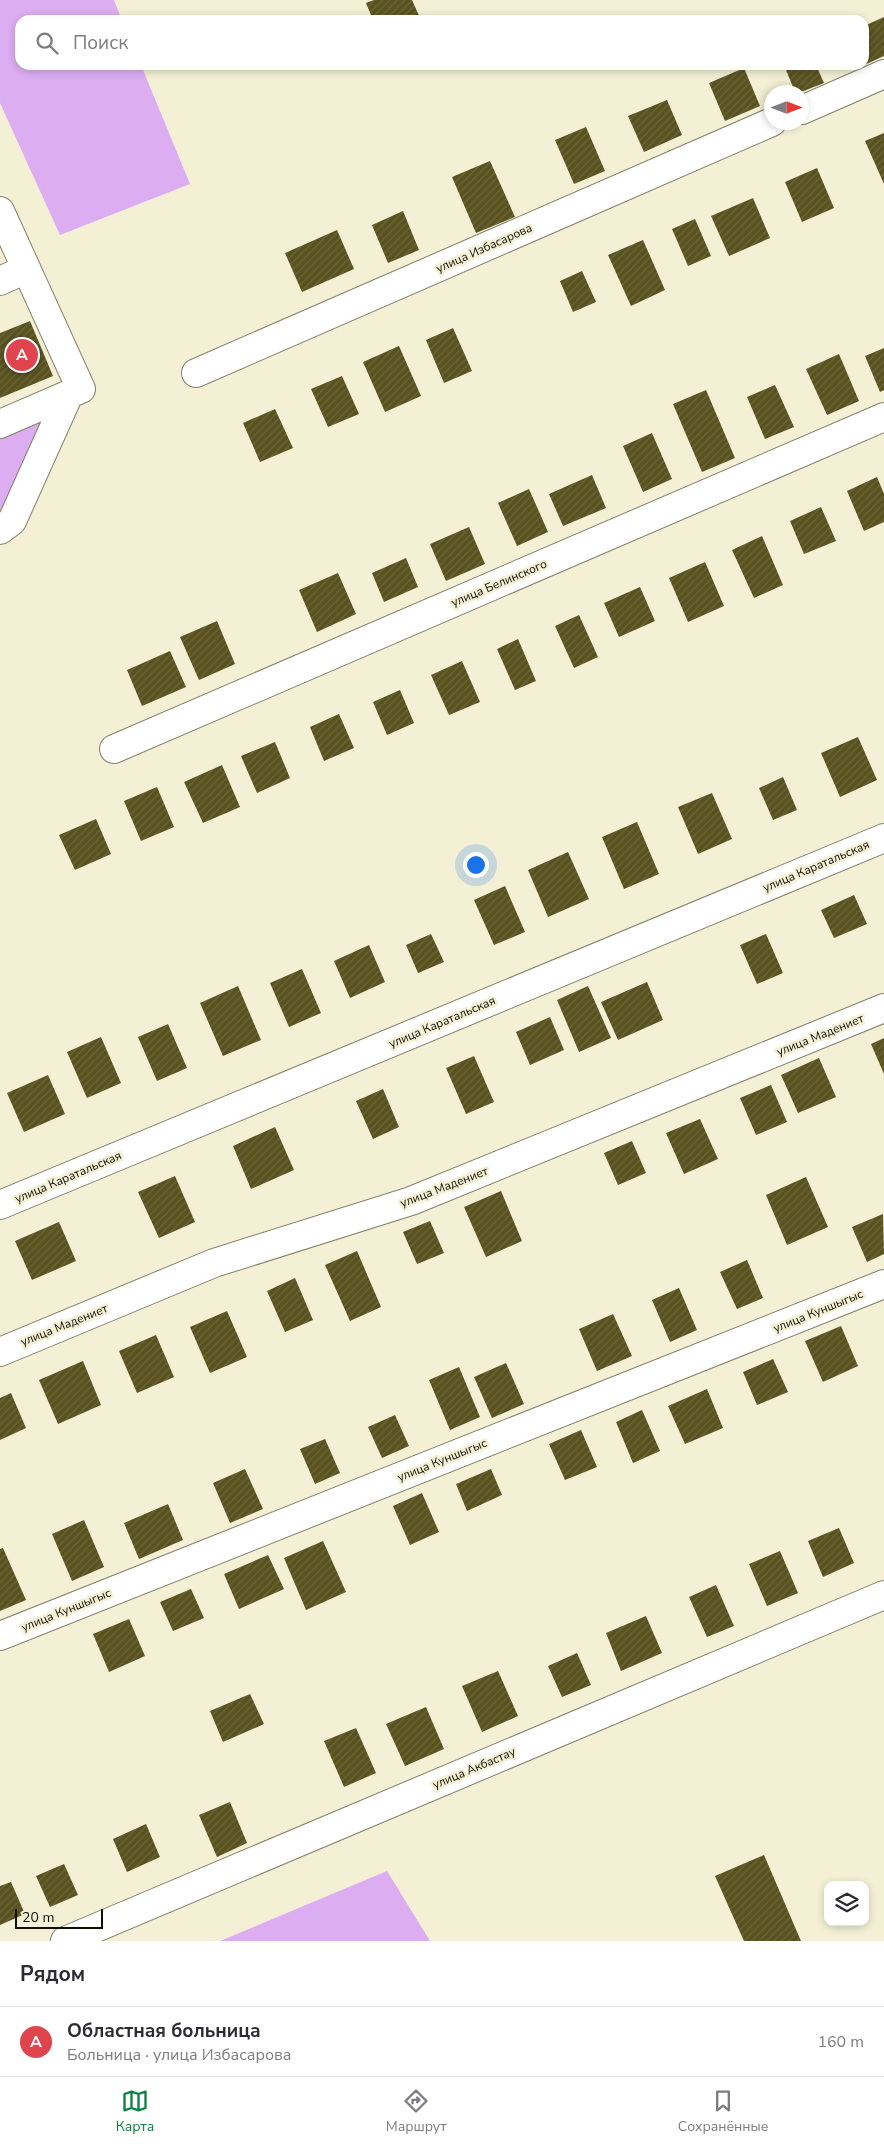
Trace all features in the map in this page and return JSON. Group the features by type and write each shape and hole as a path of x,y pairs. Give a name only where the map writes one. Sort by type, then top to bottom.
{"street":[{"path":"809,107 884,74"},
{"name":"улица Избасарова","path":"196,373 764,125"},
{"path":"0,211 81,389 0,424"},
{"path":"0,281 26,270"},
{"path":"0,530 12,521 69,394"},
{"name":"улица Белинского","path":"114,749 884,417"},
{"name":"улица Каратальская","path":"0,1205 884,838"},
{"name":"улица Мадениет","path":"0,1352 214,1263 411,1201 884,1008"},
{"name":"улица Куншыгыс","path":"0,1636 884,1284"},
{"name":"улица Акбастау","path":"65,1941 884,1595"}],"shaded area":[{"path":"0,0 114,0 120,15 15,15 15,70 143,70 190,184 60,235 0,103"},
{"path":"56,400 0,521 0,426"},
{"path":"387,1871 430,1941 220,1941"}],"building":[{"path":"374,0 412,0 419,15 371,15 366,3"},
{"path":"884,17 884,56 869,63 869,24"},
{"path":"739,70 745,70 760,106 725,121 709,83"},
{"path":"786,70 818,70 824,83 809,89 809,85 792,85"},
{"path":"667,100 682,135 644,152 628,116"},
{"path":"586,127 605,171 574,184 555,140"},
{"path":"884,133 884,184 865,141"},
{"path":"490,161 515,217 476,233 452,177"},
{"path":"817,168 834,208 802,222 785,182"},
{"path":"753,198 770,238 729,256 711,216"},
{"path":"403,211 419,250 388,263 372,225"},
{"path":"695,219 711,256 688,266 672,229"},
{"path":"337,230 354,269 302,292 285,253"},
{"path":"643,240 665,290 631,306 608,255"},
{"path":"582,271 596,302 573,312 560,281"},
{"path":"30,321 53,376 0,398 0,333"},
{"path":"453,328 472,371 444,383 426,340"},
{"path":"399,346 421,396 385,412 363,362"},
{"path":"884,348 884,390 880,392 865,356"},
{"path":"839,354 859,401 827,415 806,369"},
{"path":"342,376 359,414 328,427 311,389"},
{"path":"775,385 794,427 765,439 747,397"},
{"path":"706,390 735,458 702,472 673,404"},
{"path":"275,409 293,448 260,462 243,423"},
{"path":"652,433 672,479 643,492 623,446"},
{"path":"592,475 606,508 563,526 549,494"},
{"path":"877,477 884,494 884,522 864,531 847,491"},
{"path":"529,489 548,532 517,546 498,503"},
{"path":"821,507 836,541 804,554 790,521"},
{"path":"469,527 485,564 446,581 430,544"},
{"path":"762,536 783,585 754,598 732,550"},
{"path":"406,558 418,587 384,602 372,573"},
{"path":"705,562 724,606 688,622 669,578"},
{"path":"338,573 356,614 317,632 299,590"},
{"path":"640,587 655,621 619,637 604,603"},
{"path":"579,615 598,657 574,668 555,626"},
{"path":"217,621 235,664 199,680 180,637"},
{"path":"518,639 536,681 515,690 497,649"},
{"path":"170,651 186,687 142,706 127,670"},
{"path":"462,661 480,702 449,715 431,675"},
{"path":"400,690 414,723 387,735 373,702"},
{"path":"339,714 354,748 324,761 310,727"},
{"path":"858,737 877,780 840,797 821,753"},
{"path":"275,742 290,778 257,793 241,756"},
{"path":"222,765 240,807 203,823 184,782"},
{"path":"783,777 797,810 773,820 759,788"},
{"path":"157,787 174,827 141,841 124,801"},
{"path":"712,793 732,839 698,854 678,807"},
{"path":"96,819 111,854 75,870 59,835"},
{"path":"637,822 659,874 624,889 602,837"},
{"path":"568,852 589,899 548,917 528,870"},
{"path":"505,886 525,932 494,945 474,900"},
{"path":"854,895 867,924 834,938 821,910"},
{"path":"431,934 444,962 418,973 406,945"},
{"path":"766,934 783,973 757,984 740,945"},
{"path":"369,945 385,982 350,998 334,961"},
{"path":"302,969 321,1013 289,1027 270,983"},
{"path":"647,982 663,1020 618,1040 601,1002"},
{"path":"238,986 261,1040 223,1056 200,1003"},
{"path":"588,986 611,1038 579,1052 557,1000"},
{"path":"550,1017 564,1050 530,1065 516,1032"},
{"path":"168,1024 187,1068 157,1081 138,1037"},
{"path":"101,1037 121,1083 87,1098 67,1052"},
{"path":"884,1038 884,1074 871,1044"},
{"path":"474,1056 494,1102 466,1114 446,1068"},
{"path":"819,1058 836,1097 798,1113 781,1075"},
{"path":"48,1075 65,1114 24,1132 7,1093"},
{"path":"771,1085 787,1122 756,1135 740,1098"},
{"path":"383,1089 399,1127 373,1139 356,1101"},
{"path":"700,1119 718,1159 684,1174 666,1133"},
{"path":"275,1127 294,1170 251,1189 233,1146"},
{"path":"632,1141 646,1173 618,1185 604,1153"},
{"path":"175,1176 195,1222 159,1238 138,1192"},
{"path":"806,1177 828,1227 787,1245 766,1195"},
{"path":"501,1191 522,1241 486,1257 464,1207"},
{"path":"883,1214 884,1254 867,1262 852,1227"},
{"path":"430,1221 444,1253 417,1264 403,1232"},
{"path":"59,1222 76,1261 32,1280 15,1241"},
{"path":"357,1251 381,1307 350,1321 325,1265"},
{"path":"747,1260 763,1298 737,1309 720,1272"},
{"path":"295,1278 313,1320 285,1332 267,1291"},
{"path":"679,1288 697,1330 670,1342 652,1300"},
{"path":"227,1311 247,1357 210,1373 190,1327"},
{"path":"613,1314 632,1356 597,1371 579,1329"},
{"path":"841,1326 858,1366 823,1382 805,1341"},
{"path":"156,1335 174,1377 137,1393 119,1351"},
{"path":"773,1359 788,1392 757,1405 743,1372"},
{"path":"83,1361 101,1405 58,1424 39,1380"},
{"path":"506,1363 524,1404 492,1418 474,1377"},
{"path":"459,1367 480,1417 450,1430 429,1380"},
{"path":"707,1389 723,1428 685,1444 668,1406"},
{"path":"11,1393 26,1428 0,1440 0,1398"},
{"path":"642,1410 660,1451 633,1463 616,1422"},
{"path":"395,1415 409,1446 382,1458 368,1427"},
{"path":"581,1430 597,1467 565,1480 549,1444"},
{"path":"325,1439 340,1473 315,1484 300,1449"},
{"path":"245,1469 263,1509 230,1523 213,1483"},
{"path":"491,1469 502,1495 467,1511 456,1484"},
{"path":"422,1493 439,1532 410,1545 393,1506"},
{"path":"168,1504 183,1540 139,1559 124,1523"},
{"path":"84,1520 104,1567 72,1581 52,1534"},
{"path":"839,1528 854,1563 823,1577 808,1541"},
{"path":"323,1541 346,1592 306,1610 284,1558"},
{"path":"3,1548 26,1600 0,1611 0,1549"},
{"path":"780,1551 798,1593 767,1606 749,1564"},
{"path":"268,1555 284,1589 239,1609 224,1574"},
{"path":"716,1585 734,1626 707,1637 689,1597"},
{"path":"191,1589 204,1618 173,1631 160,1602"},
{"path":"646,1616 662,1653 621,1671 606,1633"},
{"path":"129,1619 145,1656 109,1672 93,1634"},
{"path":"577,1653 591,1685 562,1697 548,1666"},
{"path":"498,1671 518,1716 482,1732 462,1686"},
{"path":"250,1694 264,1724 223,1742 210,1711"},
{"path":"426,1707 444,1749 405,1766 386,1724"},
{"path":"356,1728 376,1773 344,1787 324,1741"},
{"path":"230,1802 247,1843 217,1857 199,1815"},
{"path":"146,1824 160,1857 127,1872 113,1839"},
{"path":"764,1855 801,1941 744,1941 715,1876"},
{"path":"64,1864 78,1895 50,1907 36,1876"},
{"path":"11,1882 25,1914 0,1925 0,1886"}],"place":[{"name":"Областная больница","path":"22,355"}]}
